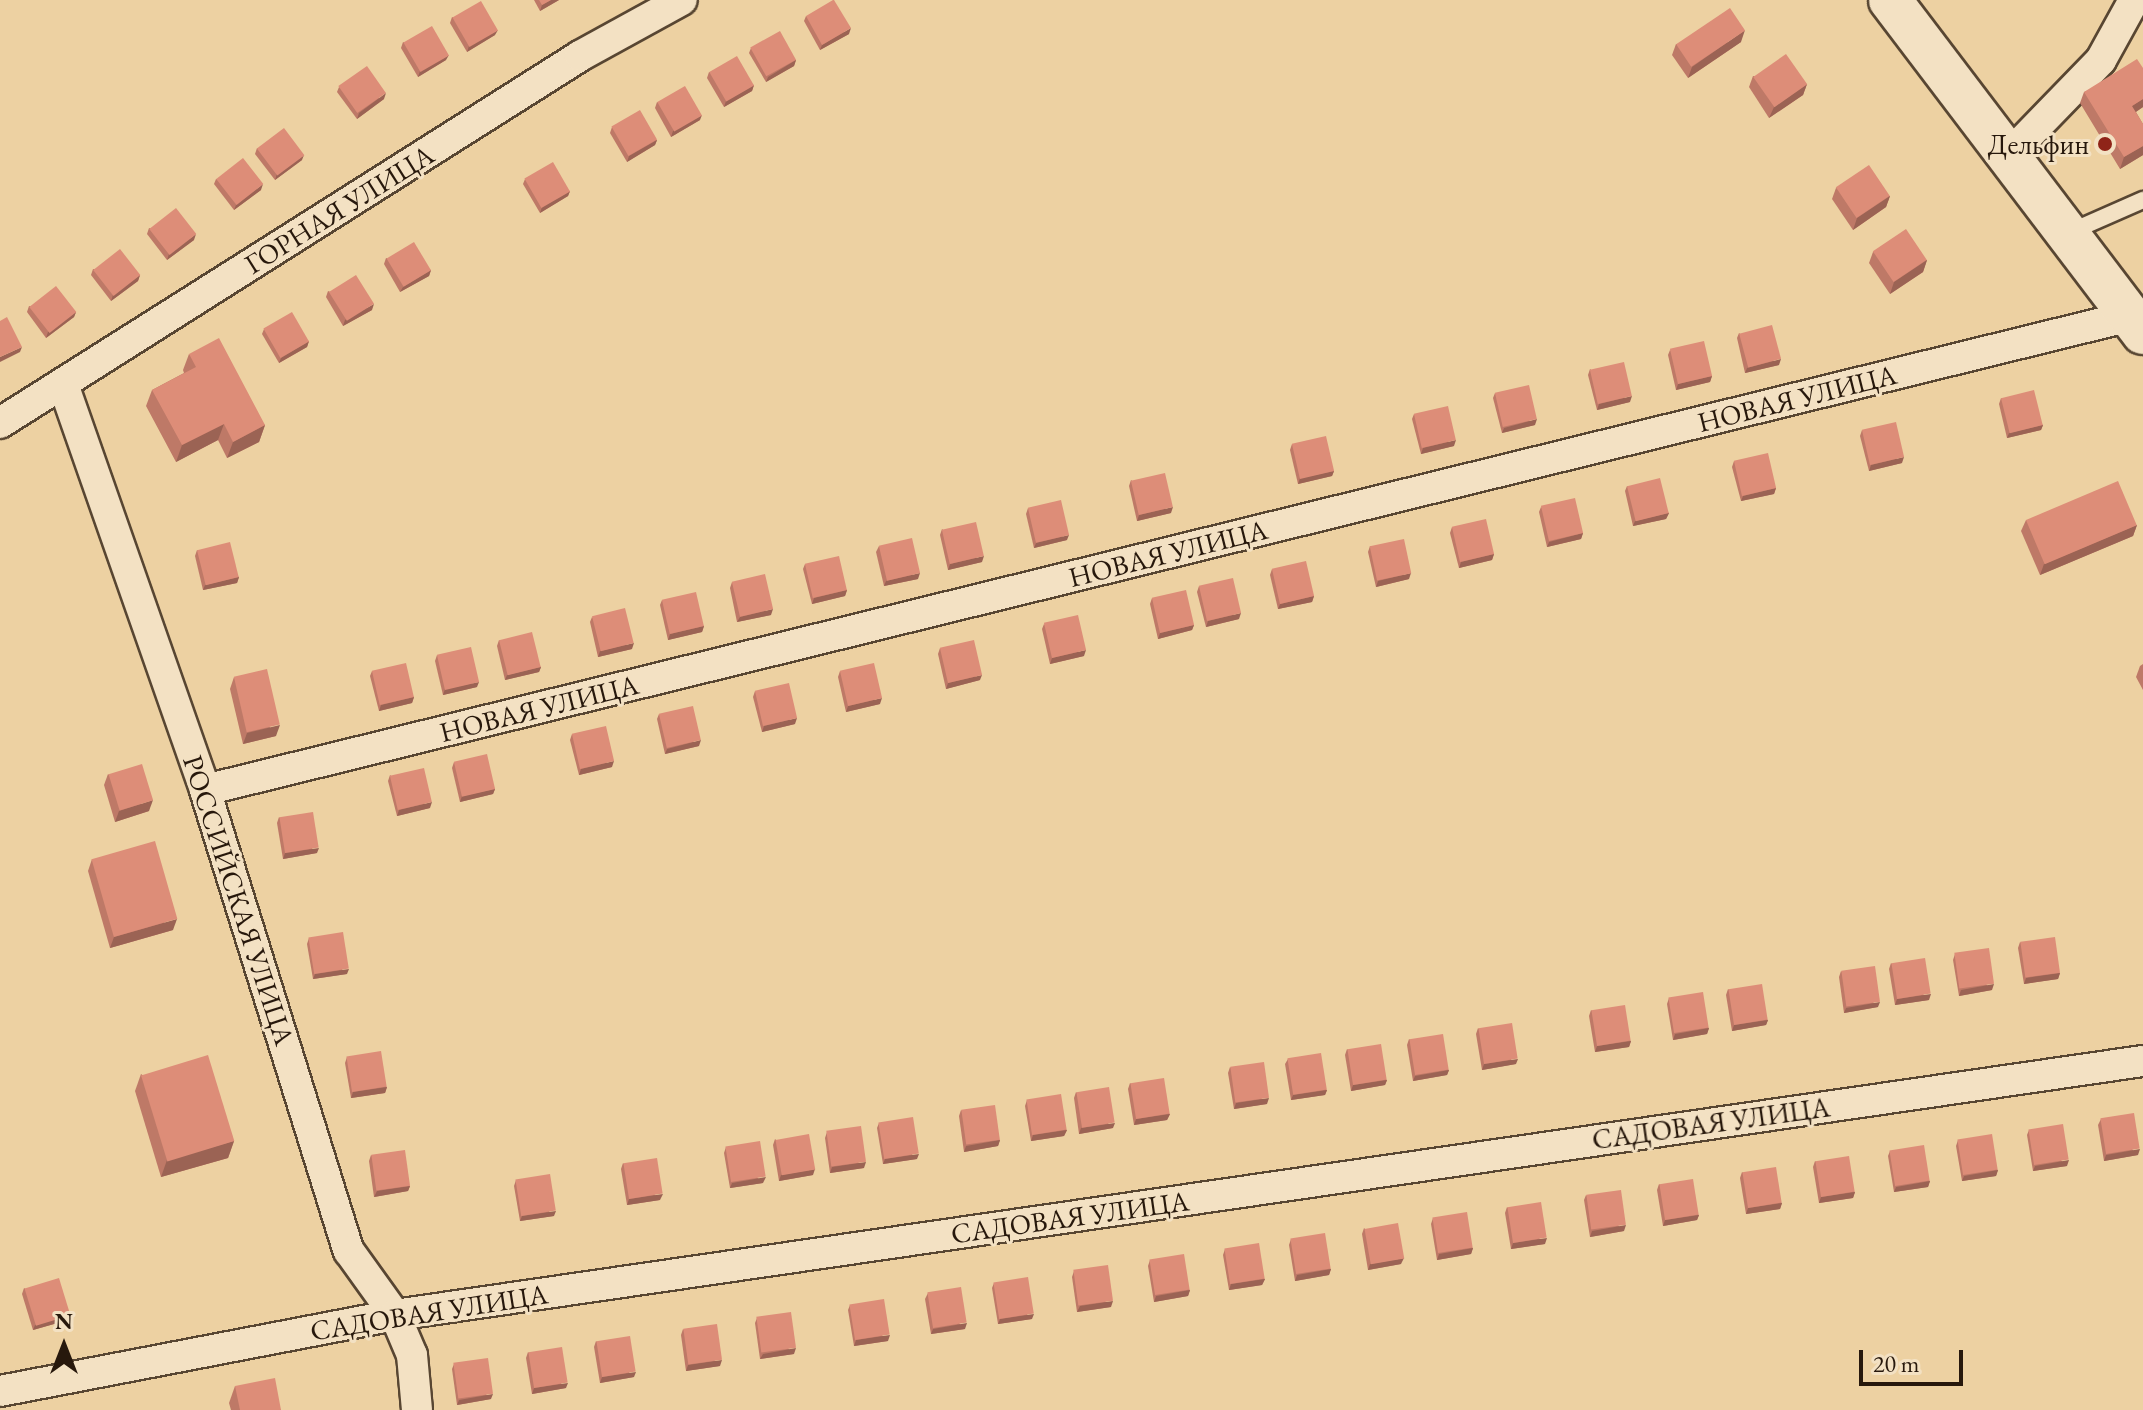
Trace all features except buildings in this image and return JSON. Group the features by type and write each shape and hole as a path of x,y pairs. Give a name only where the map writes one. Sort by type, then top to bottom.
{"main road":[{"path":"1890,0 2137,325"}],"street":[{"name":"ГОРНАЯ УЛИЦА","path":"0,423 580,56 682,0"},
{"path":"2009,155 2101,60 2134,0 2143,9"},
{"name":"НОВАЯ УЛИЦА","path":"205,790 2137,325"},
{"name":"РОССИЙСКАЯ УЛИЦА","path":"63,384 205,790 349,1251 395,1315 412,1355 417,1410"},
{"name":"САДОВАЯ УЛИЦА","path":"0,1391 395,1315 2143,1061"}],"lane":[{"path":"2065,234 2143,200"}],"place":[{"name":"Дельфин","path":"2105,144"}]}
